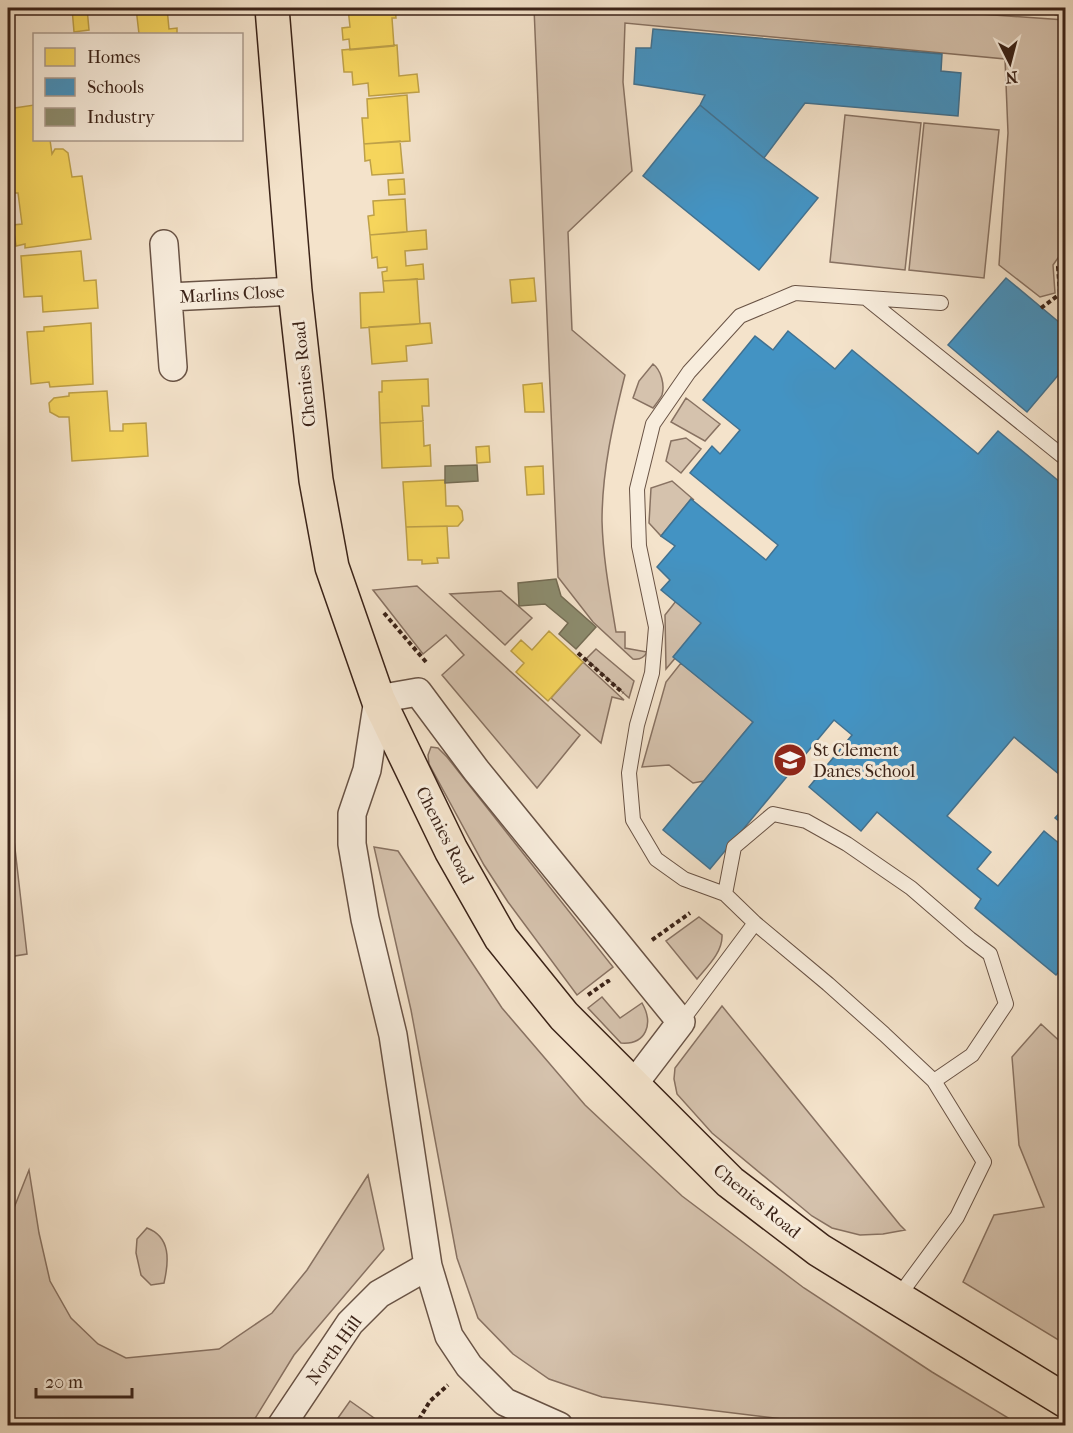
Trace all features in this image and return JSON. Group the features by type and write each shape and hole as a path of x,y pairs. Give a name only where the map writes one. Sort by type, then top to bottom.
{"main road":[{"name":"Chenies Road","path":"272,8 295,291 316,480 332,567 378,699 451,850 501,938 564,1016 729,1182 819,1250 1065,1401"}],"street":[{"name":"Marlins Close","path":"164,244 173,367"},
{"name":"Marlins Close","path":"169,297 295,291"},
{"path":"559,1425 505,1402 469,1366 449,1336 428,1266 393,1035 365,919 352,844 352,814 370,754 378,699 418,692 476,770 681,1022 633,1085"},
{"name":"North Hill","path":"281,1425 350,1323 379,1294 428,1266"}],"lane":[{"path":"898,1297 957,1216 984,1162 934,1081 725,894 684,879 656,859 633,820 629,773 652,673 656,627 639,546 637,489 654,424 689,372 740,316 795,293 941,303"},
{"path":"866,298 1065,459"},
{"path":"725,894 734,847 772,814 806,821 848,844 911,888 990,954 1006,1004 972,1055 934,1081"},
{"path":"681,1022 755,923"}],"path":[{"path":"972,8 1065,14"},
{"path":"1065,254 1058,267 1060,294 1065,302"},
{"path":"1041,308 1060,294"},
{"path":"384,612 428,665"},
{"path":"578,653 642,709"},
{"path":"655,950 649,942 690,913"},
{"path":"588,995 608,981 614,987"},
{"path":"415,1425 430,1401 469,1366"}],"shaded area":[{"path":"534,8 896,8 1065,20 1065,248 1053,265 1055,293 1040,297 999,265 1008,133 1005,59 625,23 623,82 632,171 568,232 572,330 625,375 606,465 602,521 605,563 616,632 625,632 625,648 647,652 638,659 633,659 593,622 558,577"},
{"path":"845,115 921,123 905,270 830,262"},
{"path":"924,123 999,130 984,278 909,270"},
{"path":"653,364 662,378 663,387 662,395 653,408 633,398 639,381"},
{"path":"686,398 720,424 705,441 671,422"},
{"path":"686,438 701,449 681,473 666,461 671,441"},
{"path":"672,481 694,500 691,499 661,536 649,523 651,488"},
{"path":"417,586 580,735 537,788 442,675 464,655 446,635 423,654 373,590"},
{"path":"501,591 532,618 505,645 450,594"},
{"path":"676,601 704,624 666,669 665,615"},
{"path":"596,649 634,681 629,698 586,659"},
{"path":"583,662 624,700 612,697 601,743 551,698"},
{"path":"681,663 753,722 704,781 693,783 669,765 642,767 666,682"},
{"path":"431,747 438,748 447,757 613,967 577,995 508,902 484,865 429,764 428,755"},
{"path":"8,787 27,954 8,957"},
{"path":"374,847 398,851 502,1008 585,1105 682,1196 804,1288 932,1372 1020,1425 832,1425 602,1397 549,1379 513,1354 478,1318 457,1258 411,1010"},
{"path":"699,917 722,935 722,941 710,964 697,979 666,941"},
{"path":"602,997 620,1018 642,1003 646,1011 647,1025 642,1037 630,1043 621,1043 588,1008"},
{"path":"722,1006 905,1230 860,1235 832,1228 812,1216 712,1133 677,1094 674,1079 675,1068"},
{"path":"1041,1024 1065,1046 1065,1344 963,1282 994,1215 1044,1207 1019,1145 1012,1057"},
{"path":"29,1170 39,1233 50,1281 71,1318 98,1344 126,1358 219,1349 272,1313 307,1270 368,1175 384,1249 294,1355 251,1425 8,1425 8,1223"},
{"path":"147,1228 155,1232 164,1244 167,1266 164,1283 151,1285 141,1275 136,1253 137,1239"},
{"path":"350,1401 384,1425 333,1425"}],"building: Homes":[{"path":"72,8 87,8 89,30 74,32"},
{"path":"136,8 167,8 169,29 177,28 177,33 139,33"},
{"path":"348,8 395,8 396,18 392,18 394,46 350,50 349,39 343,40 342,28 350,27"},
{"path":"397,45 399,76 417,74 419,92 369,96 368,83 353,85 352,72 344,72 342,50"},
{"path":"407,95 410,141 364,144 362,118 368,118 367,99"},
{"path":"33,105 33,141 50,141 52,154 55,149 63,149 68,153 72,177 82,176 91,239 25,248 25,244 16,246 13,225 22,224 18,193 14,193 8,145 8,109"},
{"path":"400,141 403,173 372,175 370,160 365,161 364,144"},
{"path":"404,179 405,194 389,195 388,180"},
{"path":"405,199 407,232 370,235 368,216 374,215 373,201"},
{"path":"426,230 427,249 405,251 406,266 423,264 424,279 383,281 382,272 387,271 387,267 378,268 377,257 372,258 370,235"},
{"path":"81,251 84,281 96,280 98,308 43,312 42,296 24,297 21,256"},
{"path":"534,278 536,301 512,303 510,280"},
{"path":"417,279 420,324 361,328 360,293 384,292 383,281"},
{"path":"91,323 93,384 50,387 49,382 31,384 27,332 44,331 44,327"},
{"path":"430,323 432,343 406,346 407,361 372,364 369,327"},
{"path":"428,379 429,406 422,406 423,421 380,423 379,392 382,392 382,381"},
{"path":"542,383 544,412 525,412 523,385"},
{"path":"107,391 110,431 123,431 123,424 146,423 148,456 72,461 69,417 59,417 50,412 49,403 54,398 69,396 69,393"},
{"path":"423,421 424,446 430,445 431,466 382,468 380,423"},
{"path":"489,446 490,462 477,463 476,447"},
{"path":"543,466 544,494 527,495 525,467"},
{"path":"445,480 446,506 458,506 462,511 463,520 458,526 406,527 403,482"},
{"path":"447,526 449,558 437,558 438,563 422,564 422,560 408,560 406,527"},
{"path":"549,631 583,662 548,701 516,672 524,663 511,651 521,640 532,650"}],"building: Schools":[{"path":"653,29 942,54 941,71 961,73 958,116 805,103 764,158 700,105 705,95 634,84 636,48 651,48"},
{"path":"700,105 764,158 818,198 759,270 643,176"},
{"path":"1006,278 1066,328 1066,366 1027,412 948,345"},
{"name":"St Clement Danes School","path":"788,331 835,369 852,350 978,454 998,431 1066,487 1066,780 1014,737 947,816 991,852 977,869 998,886 1044,831 1066,849 1066,964 1056,975 975,908 981,899 877,812 861,831 809,787 852,735 834,720 710,869 663,830 753,722 673,657 701,623 661,590 670,580 657,567 675,546 661,536 691,499 766,560 778,545 690,473 712,446 720,454 740,430 703,400 755,336 773,350"},
{"path":"1066,806 1066,827 1055,818"}],"building: Industry":[{"path":"477,465 478,481 445,483 445,466"},
{"path":"556,579 561,596 596,627 576,649 559,634 568,623 545,604 519,606 518,583"}],"place":[{"name":"St Clement Danes School","path":"790,760"}]}
